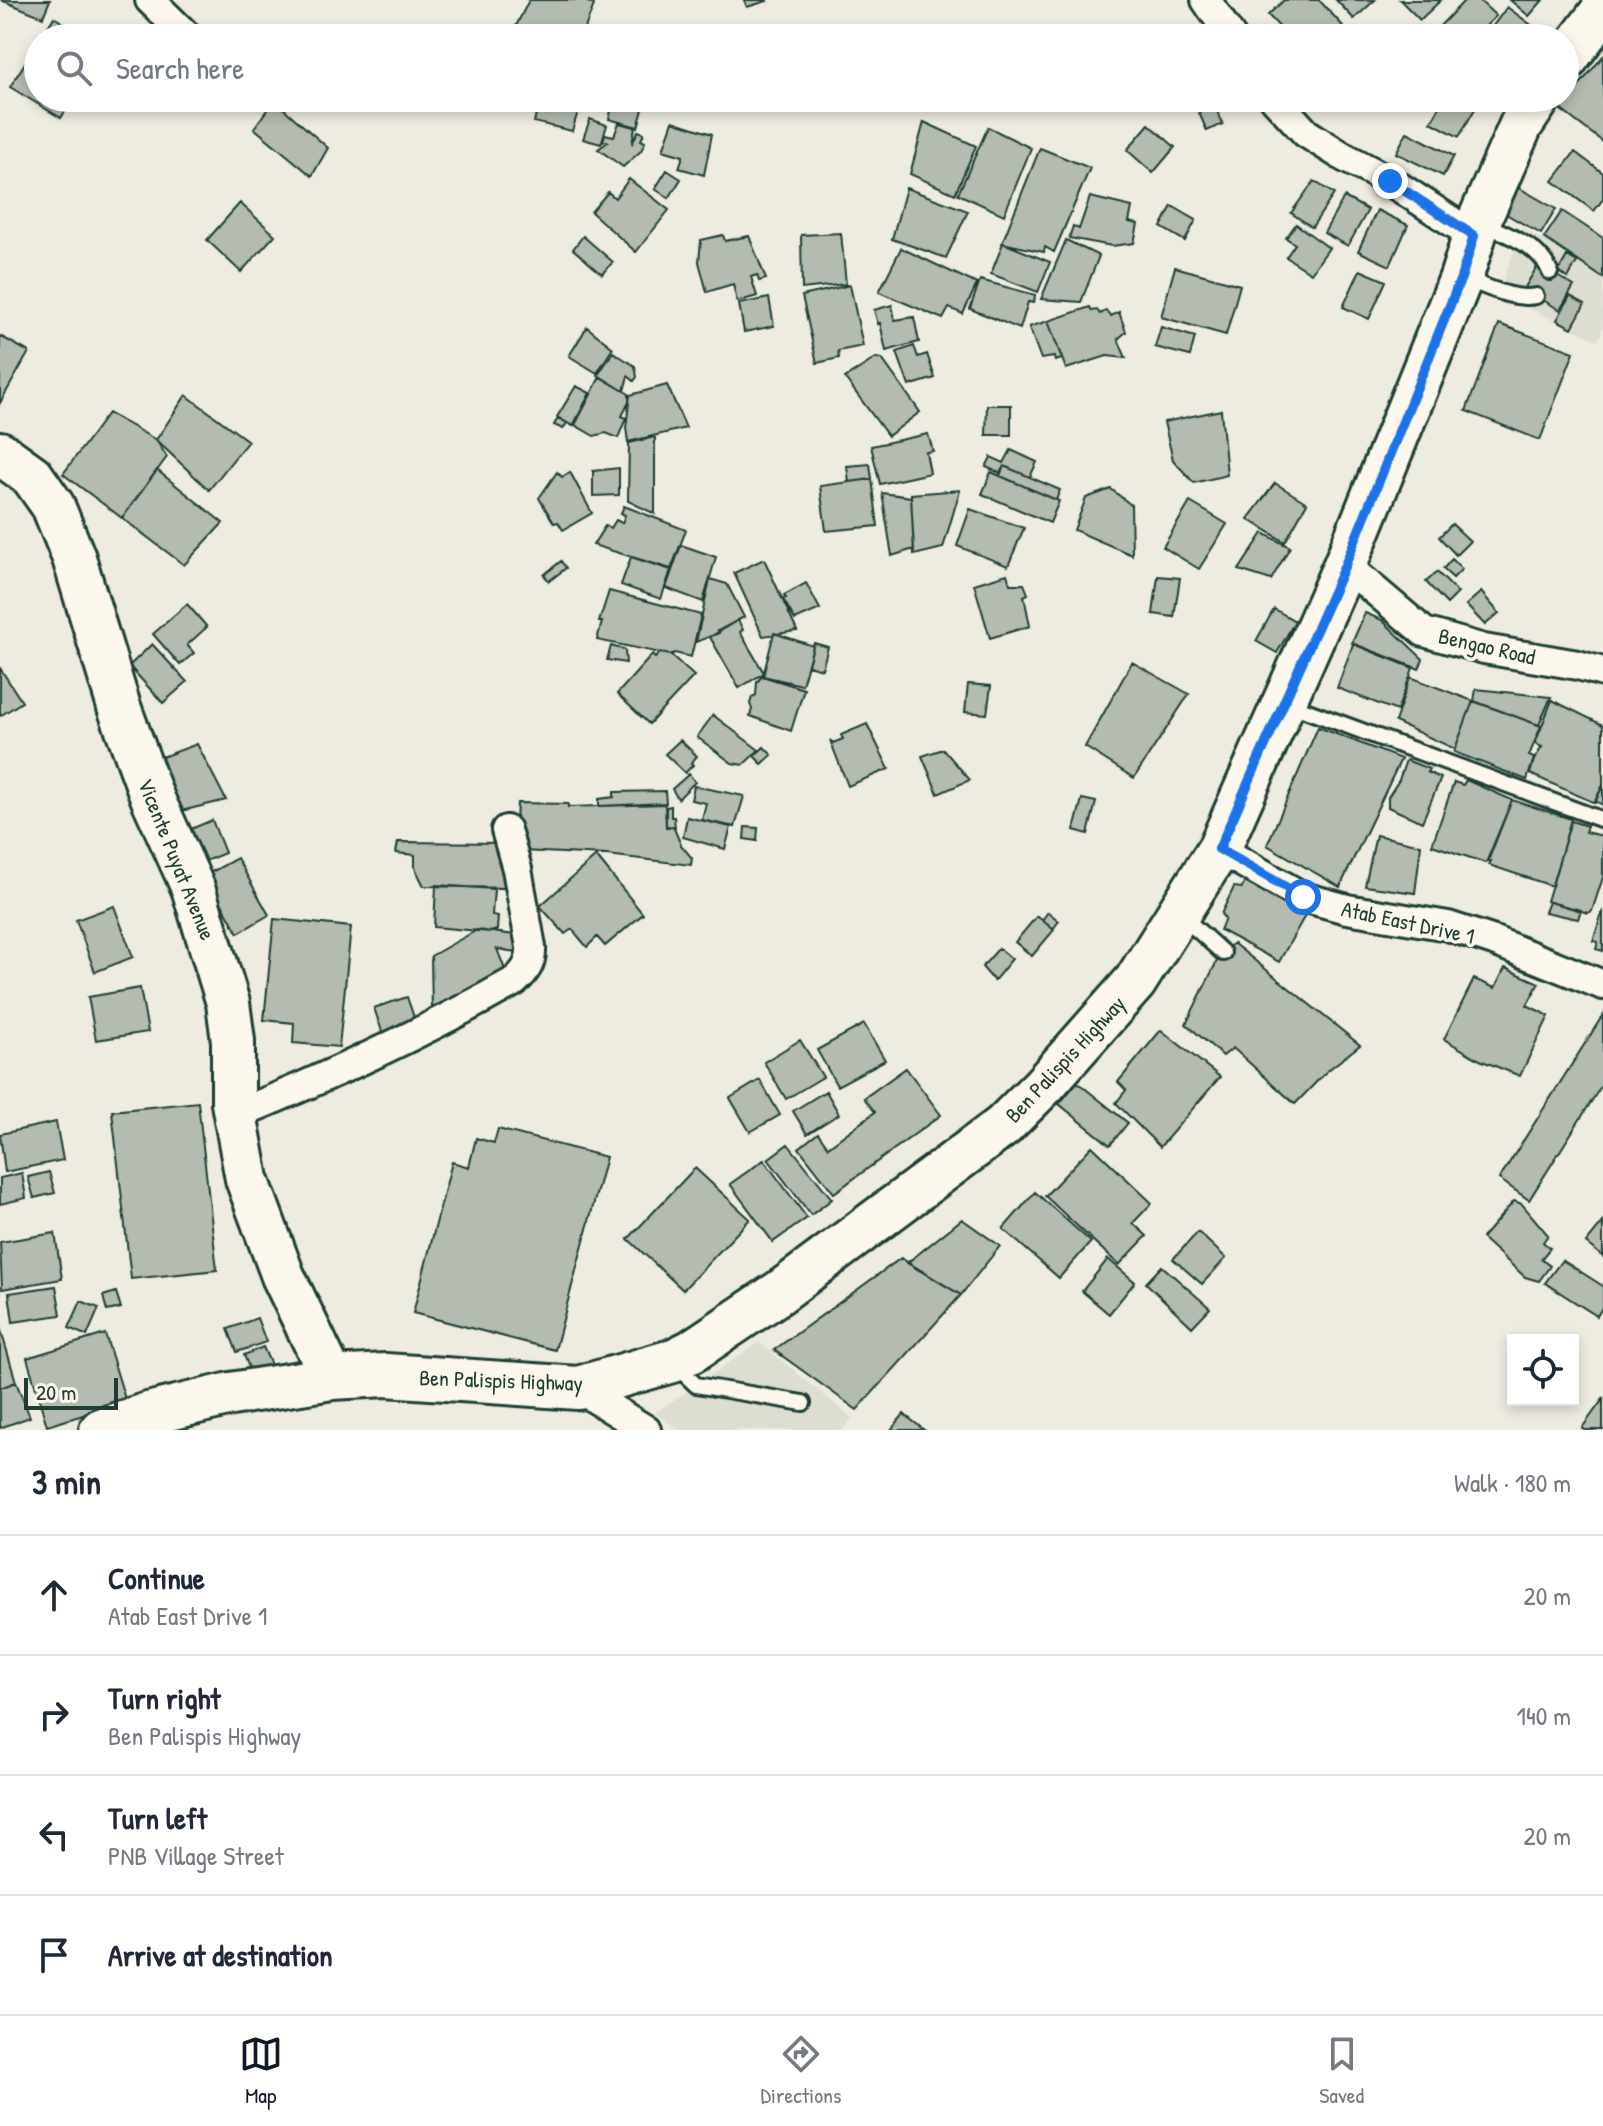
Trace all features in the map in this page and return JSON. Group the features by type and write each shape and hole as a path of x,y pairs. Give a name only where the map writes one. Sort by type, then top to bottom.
{"main road":[{"path":"1579,42 1603,10"},
{"name":"Ben Palispis Highway","path":"101,1430 150,1422 231,1394 332,1378 386,1375 578,1388 672,1361 780,1292 1003,1126 1044,1085 1135,982 1219,849 1345,565 1461,278 1477,229 1521,125 1530,112"},
{"name":"Vicente Puyat Avenue","path":"0,453 32,476 53,506 74,558 142,772 193,888 228,1003 233,1041 235,1115 247,1179 283,1276 332,1378"}],"street":[{"path":"150,0 175,24"},
{"path":"1206,0 1222,24"},
{"path":"1287,112 1306,133 1344,157 1477,229"},
{"name":"Bengao Road","path":"1345,565 1424,632 1484,649 1603,672"},
{"path":"235,1115 320,1081 403,1040 485,998 515,981 525,971 531,947 517,869 506,830"},
{"name":"Atab East Drive 1","path":"1219,849 1303,897 1347,909 1448,926 1603,985"},
{"path":"578,1388 646,1430"}],"lane":[{"path":"1477,229 1530,247 1546,260 1550,272"},
{"path":"1461,278 1511,294 1528,298 1536,296"},
{"path":"1285,703 1603,820"},
{"path":"1177,912 1223,953"},
{"path":"672,1361 696,1385 803,1403"}],"shaded area":[{"path":"1522,229 1603,271 1603,327 1599,341 1498,294"},
{"path":"759,1342 852,1418 843,1430 678,1430 655,1413"}],"building":[{"path":"1,0 50,0 43,17"},
{"path":"529,0 584,0 594,5 587,24 517,24"},
{"path":"744,0 766,0 767,1 747,7"},
{"path":"1284,0 1319,0 1341,24 1277,24 1268,15"},
{"path":"1336,0 1375,0 1354,19"},
{"path":"1400,0 1441,0 1420,20"},
{"path":"1465,0 1479,0 1496,16 1488,24 1442,24"},
{"path":"1510,0 1543,0 1529,16"},
{"path":"1507,7 1530,24 1494,24"},
{"path":"54,17 65,24 50,24"},
{"path":"1603,56 1603,142 1564,112 1579,112 1579,86"},
{"path":"24,64 24,96 10,87"},
{"path":"51,112 65,112 61,118"},
{"path":"265,112 288,112 328,148 312,176 254,128"},
{"path":"536,112 578,112 572,131 534,122"},
{"path":"611,112 642,112 638,127 609,119"},
{"path":"1199,112 1218,112 1223,124 1207,131"},
{"path":"1437,112 1473,112 1459,137 1431,122"},
{"path":"590,119 607,125 601,144 583,139"},
{"path":"673,121 712,134 704,175 679,168 683,156 663,150"},
{"path":"924,122 976,146 955,194 910,174"},
{"path":"619,123 635,127 632,144 638,131 644,133 641,140 645,142 641,151 623,167 598,149 608,142 603,141 605,134 614,136"},
{"path":"1149,124 1175,147 1153,173 1127,150"},
{"path":"988,127 1031,148 1004,215 958,194"},
{"path":"1407,132 1454,156 1443,176 1396,153"},
{"path":"1040,148 1090,168 1054,252 1045,247 1044,252 1002,243"},
{"path":"1575,152 1603,173 1603,199 1594,211 1553,181"},
{"path":"667,170 681,179 669,198 655,189"},
{"path":"629,179 669,210 636,252 591,212 608,192 615,198"},
{"path":"1314,181 1334,194 1312,227 1291,213"},
{"path":"1514,185 1556,209 1541,234 1499,210"},
{"path":"906,188 968,211 946,258 892,239"},
{"path":"1090,197 1132,207 1129,222 1138,224 1134,243 1112,246 1069,238 1073,226 1079,229"},
{"path":"1344,197 1368,210 1348,246 1324,233"},
{"path":"240,203 275,235 241,272 207,240"},
{"path":"1172,206 1196,220 1185,241 1161,227"},
{"path":"1377,210 1408,225 1390,266 1358,251"},
{"path":"1562,211 1603,238 1603,278 1544,238"},
{"path":"1296,224 1329,248 1311,273 1286,257 1295,244 1286,238"},
{"path":"841,233 846,284 802,289 801,235"},
{"path":"723,235 725,241 749,236 766,279 759,281 757,275 751,277 757,296 737,302 733,284 707,292 699,262 701,240"},
{"path":"583,236 613,262 602,274 573,249"},
{"path":"1066,240 1099,256 1081,302 1041,299"},
{"path":"1003,243 1050,262 1038,292 991,274"},
{"path":"901,248 977,284 963,314 949,308 943,319 879,292"},
{"path":"1567,256 1577,262 1568,278 1558,272"},
{"path":"1538,265 1574,286 1560,310 1524,289"},
{"path":"1175,267 1240,285 1226,335 1161,317"},
{"path":"1360,270 1386,281 1369,319 1343,307"},
{"path":"980,280 1035,295 1034,303 1028,302 1020,329 970,309"},
{"path":"850,285 863,346 838,351 839,358 817,363 802,296"},
{"path":"1570,296 1585,304 1572,328 1557,320"},
{"path":"769,298 774,326 744,332 739,304"},
{"path":"892,305 895,320 914,317 919,342 886,351 874,310"},
{"path":"1090,307 1092,311 1097,310 1100,314 1106,311 1111,316 1119,312 1126,332 1118,339 1126,358 1107,356 1066,369 1048,321"},
{"path":"1048,321 1062,359 1055,361 1054,357 1041,359 1029,327"},
{"path":"1499,324 1574,352 1540,440 1466,411"},
{"path":"587,327 613,348 597,373 569,356"},
{"path":"1161,327 1195,337 1190,356 1155,347"},
{"path":"0,336 29,352 0,403"},
{"path":"914,346 918,357 927,354 935,378 909,386 897,352"},
{"path":"613,352 635,366 637,377 634,381 628,376 624,391 598,375"},
{"path":"876,358 882,359 920,412 888,436 845,378"},
{"path":"600,377 629,394 629,402 622,416 626,418 618,438 606,433 594,436 575,425"},
{"path":"667,385 686,428 628,442 626,428 630,395"},
{"path":"576,386 590,393 573,426 557,417"},
{"path":"186,395 248,441 209,490 156,440"},
{"path":"987,405 1011,405 1011,435 986,435"},
{"path":"1221,410 1227,475 1194,483 1173,460 1164,422"},
{"path":"108,413 156,440 167,457 122,518 63,474"},
{"path":"558,418 567,423 563,429 554,425"},
{"path":"928,434 933,451 926,452 930,473 880,484 871,446"},
{"path":"655,437 655,514 628,501 629,443"},
{"path":"1011,450 1037,462 1030,477 1004,466 1000,473 986,467 991,457 1004,463"},
{"path":"870,464 872,479 849,482 847,466"},
{"path":"1004,466 1060,490 1056,500 1000,476"},
{"path":"619,468 619,495 593,496 593,471"},
{"path":"157,470 223,523 184,565 122,518"},
{"path":"557,472 562,477 570,472 592,513 563,530 558,522 554,523 539,498"},
{"path":"991,472 1059,501 1050,523 982,494"},
{"path":"872,479 878,526 826,531 820,486"},
{"path":"1275,483 1307,503 1285,542 1248,519"},
{"path":"1111,489 1131,505 1132,555 1074,530 1086,498"},
{"path":"960,490 943,548 914,555 911,494"},
{"path":"882,493 911,497 914,549 892,556"},
{"path":"1190,502 1227,524 1199,569 1163,547"},
{"path":"624,506 686,530 671,569 593,545 605,526 611,528 616,520 622,523"},
{"path":"970,509 1024,528 1008,566 957,546"},
{"path":"1452,524 1470,541 1456,555 1439,537"},
{"path":"1263,533 1290,547 1271,580 1239,570"},
{"path":"681,545 716,557 703,602 666,588"},
{"path":"631,557 671,570 661,599 621,585"},
{"path":"764,559 797,631 763,636 734,573"},
{"path":"1452,559 1462,569 1453,578 1443,569"},
{"path":"561,561 566,568 549,581 544,575"},
{"path":"1437,572 1458,593 1447,604 1426,582"},
{"path":"1007,574 1010,584 1024,584 1028,594 1024,596 1030,626 990,638 974,584"},
{"path":"1158,576 1180,578 1174,617 1153,614"},
{"path":"710,579 727,584 744,617 719,633 696,642"},
{"path":"806,583 820,609 795,620 783,599 786,598 784,595"},
{"path":"609,591 701,615 691,657 597,640"},
{"path":"1481,592 1499,613 1485,625 1466,605"},
{"path":"187,604 207,627 187,645 194,653 180,665 153,634"},
{"path":"1274,609 1295,621 1277,653 1256,641"},
{"path":"1365,613 1382,620 1423,659 1419,669 1352,643"},
{"path":"738,620 743,630 740,632 764,673 739,688 710,637"},
{"path":"774,633 813,646 802,685 763,676"},
{"path":"814,643 828,647 822,669 808,665"},
{"path":"152,644 187,682 163,703 129,666"},
{"path":"1353,644 1413,668 1397,711 1337,688"},
{"path":"611,646 625,650 626,663 607,660"},
{"path":"660,653 671,655 694,676 649,724 617,694 652,655 655,658"},
{"path":"1132,662 1189,694 1134,778 1085,747"},
{"path":"0,668 22,702 0,716"},
{"path":"762,676 804,689 791,731 750,716 752,697 756,695 757,682"},
{"path":"1410,677 1473,701 1455,749 1395,722"},
{"path":"968,684 991,686 987,714 965,712"},
{"path":"1476,689 1551,697 1539,725 1474,701"},
{"path":"1552,700 1603,725 1603,785 1595,803 1530,774 1542,747 1535,744"},
{"path":"1473,701 1541,726 1529,756 1534,758 1527,780 1454,752"},
{"path":"713,715 759,750 743,765 732,763 697,737"},
{"path":"867,724 889,769 848,786 830,740 833,743 843,739 841,735"},
{"path":"1318,727 1401,759 1340,887 1267,845"},
{"path":"680,740 697,756 685,773 665,754"},
{"path":"197,744 226,800 181,811 159,758"},
{"path":"764,747 772,755 762,764 754,756"},
{"path":"943,749 970,780 938,794 922,756"},
{"path":"1406,760 1429,769 1427,772 1441,778 1422,822 1388,807 1388,797 1399,780"},
{"path":"689,774 695,782 678,799 672,789"},
{"path":"1466,780 1512,800 1486,863 1432,845 1454,782 1463,785"},
{"path":"1603,785 1603,805 1595,801"},
{"path":"694,786 744,796 735,827 702,820 706,803 691,800"},
{"path":"665,791 666,803 599,806 599,799 614,797 614,792"},
{"path":"1082,799 1096,802 1088,834 1074,830"},
{"path":"1512,800 1571,819 1552,886 1489,865"},
{"path":"517,803 568,804 568,807 665,804 666,827 673,826 681,845 692,858 691,865 607,855 521,851 520,822 516,822"},
{"path":"671,806 675,828 666,826 666,807"},
{"path":"687,817 731,827 725,849 683,837"},
{"path":"212,820 225,853 198,864 184,832"},
{"path":"1571,821 1587,826 1585,832 1603,836 1603,877 1592,911 1588,913 1547,901"},
{"path":"745,827 758,828 757,841 744,839"},
{"path":"1376,835 1421,845 1415,893 1365,886"},
{"path":"398,842 506,843 506,888 424,886 415,868 415,855 396,853"},
{"path":"596,856 643,914 605,946 597,937 587,947 572,929 565,934 540,906"},
{"path":"237,858 269,915 238,933 206,875"},
{"path":"1246,878 1307,912 1279,962 1220,930 1225,919 1221,914 1234,887 1242,888"},
{"path":"436,885 494,889 492,915 498,916 497,930 434,927"},
{"path":"1549,902 1581,910 1578,919 1545,912"},
{"path":"114,906 133,957 95,972 76,920"},
{"path":"1603,910 1603,951 1596,949 1598,942 1593,941"},
{"path":"1048,912 1059,921 1053,929 1042,920"},
{"path":"1037,916 1054,930 1032,956 1015,942"},
{"path":"274,919 351,927 339,1047 293,1043 294,1023 264,1020"},
{"path":"477,930 515,935 516,952 497,949 506,972 432,1013 431,956"},
{"path":"1233,943 1360,1045 1327,1071 1295,1104 1233,1048 1223,1056 1186,1024 1218,959"},
{"path":"999,948 1012,959 994,981 982,967"},
{"path":"1505,968 1539,983 1527,1005 1549,1016 1520,1076 1480,1060 1444,1039 1474,979 1495,988"},
{"path":"140,988 148,1032 96,1040 88,997"},
{"path":"407,997 418,1029 385,1040 374,1008"},
{"path":"1603,1015 1603,1083 1529,1200 1499,1179"},
{"path":"864,1024 885,1060 837,1086 817,1050"},
{"path":"1161,1030 1220,1077 1160,1147 1116,1103 1126,1090 1118,1082"},
{"path":"800,1040 823,1077 786,1099 764,1062"},
{"path":"906,1068 941,1115 834,1193 799,1148 818,1133 828,1147 875,1112 864,1098"},
{"path":"760,1080 780,1115 750,1132 730,1098"},
{"path":"1077,1082 1128,1123 1110,1145 1059,1104"},
{"path":"826,1091 839,1114 807,1134 793,1111"},
{"path":"198,1102 217,1270 131,1279 112,1111"},
{"path":"56,1122 63,1160 5,1172 0,1134"},
{"path":"498,1129 606,1157 555,1350 413,1313 452,1162 469,1167 476,1138 494,1143"},
{"path":"788,1144 832,1199 811,1215 768,1159"},
{"path":"1092,1146 1152,1203 1133,1223 1147,1236 1119,1265 1045,1196"},
{"path":"764,1160 807,1218 773,1242 730,1184"},
{"path":"695,1168 750,1219 683,1290 628,1239"},
{"path":"49,1172 55,1193 34,1198 28,1177"},
{"path":"22,1173 26,1198 0,1204 0,1178"},
{"path":"1035,1192 1091,1242 1059,1278 1003,1229"},
{"path":"1514,1201 1522,1204 1548,1235 1543,1242 1550,1248 1541,1259 1550,1266 1539,1281 1525,1277 1482,1238"},
{"path":"962,1219 1000,1246 961,1295 907,1263"},
{"path":"1603,1222 1603,1257 1586,1243"},
{"path":"1198,1232 1226,1258 1202,1284 1173,1259"},
{"path":"55,1233 62,1279 2,1289 0,1242"},
{"path":"901,1258 961,1295 857,1410 774,1350"},
{"path":"1108,1259 1135,1282 1109,1314 1082,1291"},
{"path":"1562,1260 1603,1286 1603,1306 1597,1316 1545,1283"},
{"path":"1162,1266 1210,1308 1192,1327 1146,1283"},
{"path":"56,1286 61,1315 13,1322 9,1293"},
{"path":"116,1292 121,1308 107,1311 103,1296"},
{"path":"81,1301 99,1308 87,1336 69,1328"},
{"path":"257,1318 266,1342 237,1352 228,1329"},
{"path":"0,1327 16,1382 0,1388"},
{"path":"105,1334 126,1402 47,1426 27,1358"},
{"path":"263,1347 271,1365 251,1373 244,1355"},
{"path":"16,1382 30,1417 0,1428 0,1388"},
{"path":"1603,1399 1603,1430 1584,1430 1582,1428"},
{"path":"904,1414 924,1430 891,1430"}],"route":[{"path":"1303,897 1219,849 1345,565 1461,278 1474,236 1390,181"}]}
